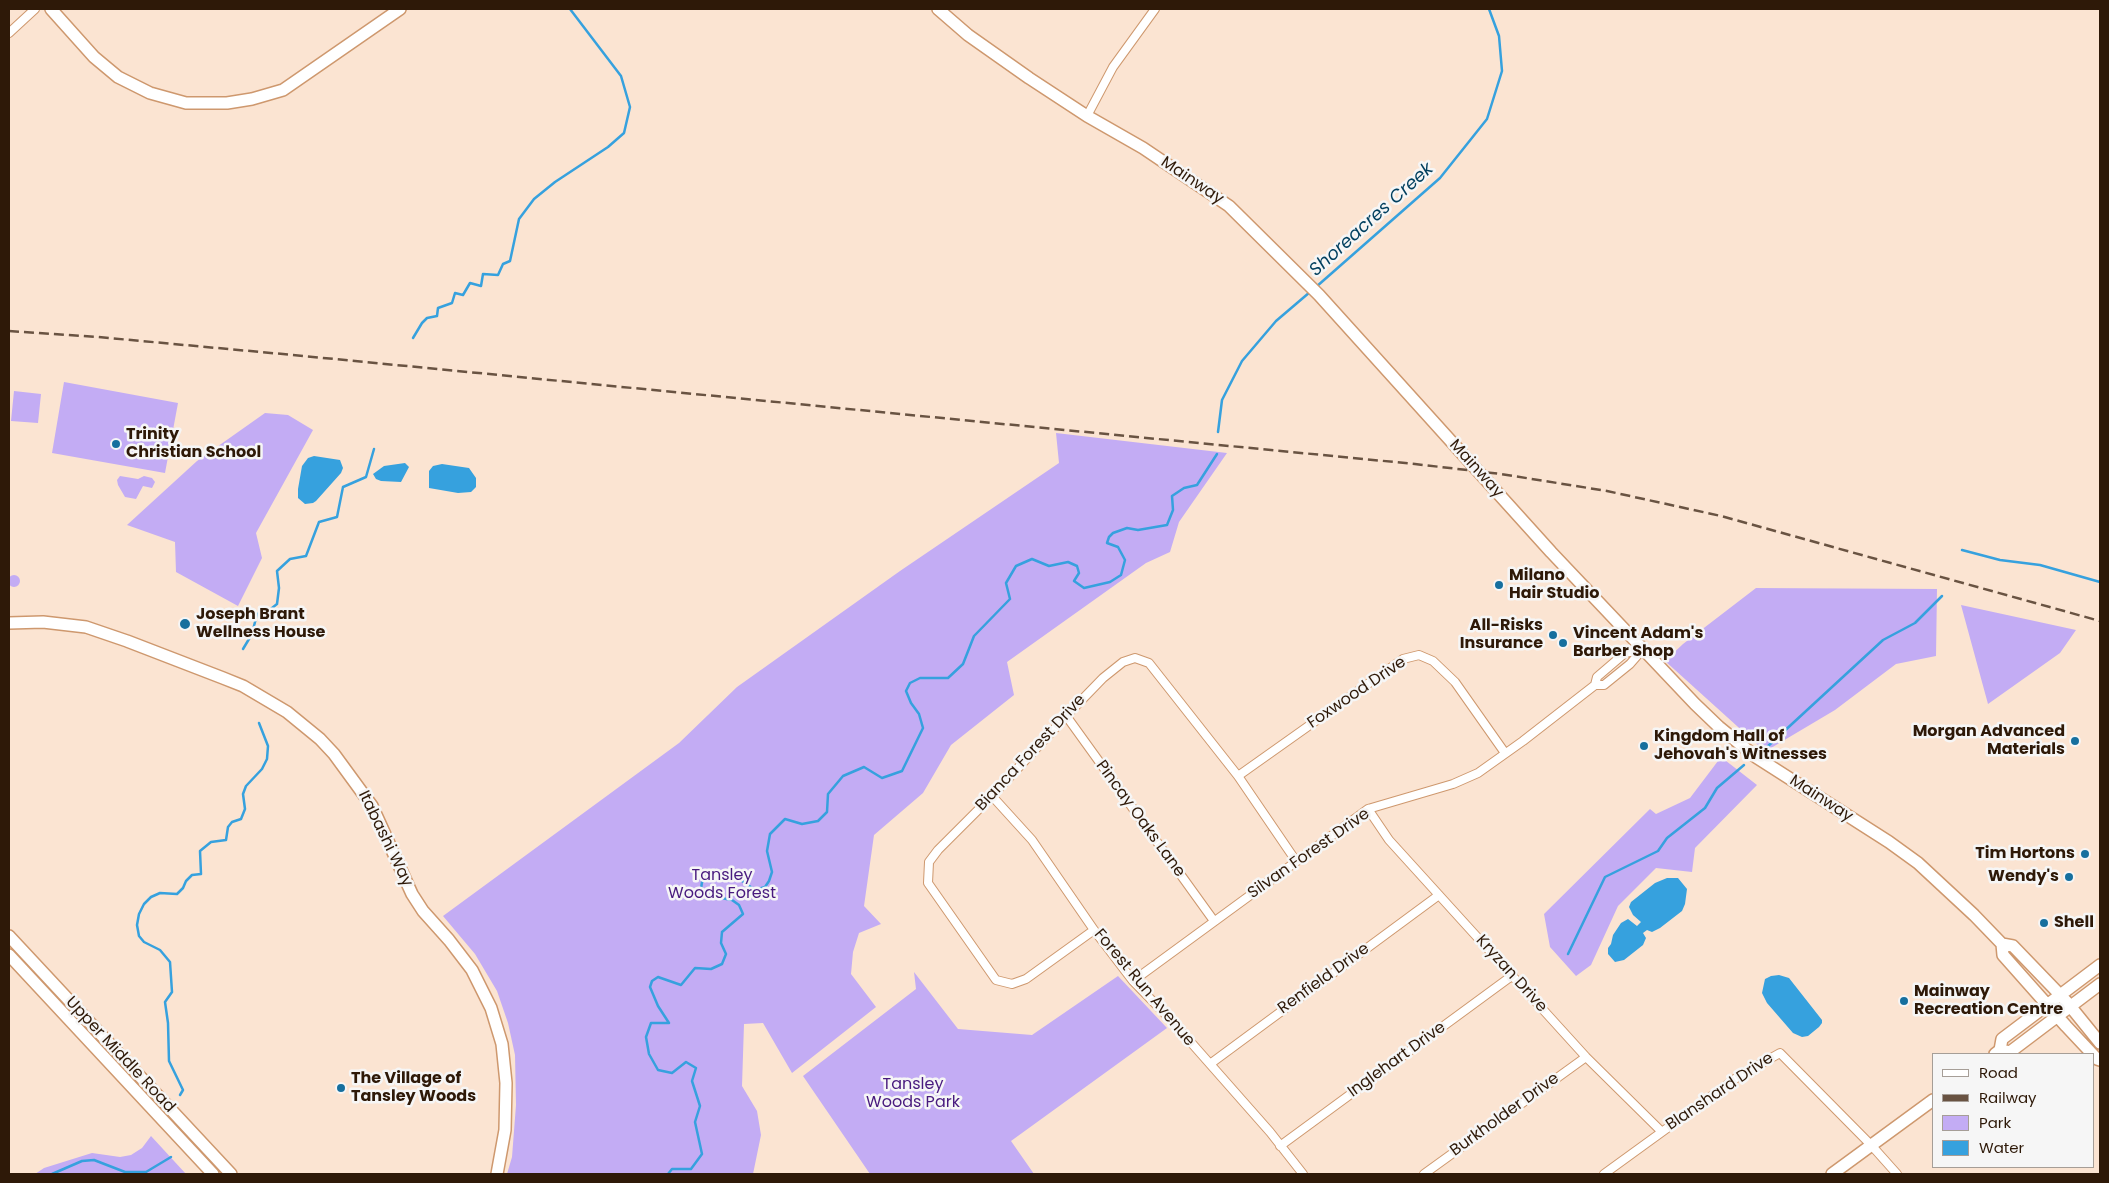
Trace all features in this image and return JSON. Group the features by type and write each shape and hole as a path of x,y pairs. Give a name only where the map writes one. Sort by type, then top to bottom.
{"street":[{"path":"9,33 35,9"},
{"path":"51,9 94,57 118,76 150,93 186,103 227,103 252,99 283,90 400,9"},
{"name":"Mainway","path":"938,9 968,35 1087,116 1143,148 1229,206 1319,295 1551,552 1719,727 1756,757 1889,842 1918,863 1968,908 2002,944 2013,946 2071,1006 2100,1042"},
{"path":"1087,116 1113,67 1155,9"},
{"name":"Itabashi Way","path":"9,623 43,622 86,627 244,686 282,709 320,739 334,754 372,806 412,894 423,911 472,970 491,1008 502,1044 506,1083 505,1130 497,1174"},
{"name":"Silvan Forest Drive","path":"1595,685 1597,677 1625,653 1643,649"},
{"name":"Silvan Forest Drive","path":"1133,980 1368,810 1459,781 1478,773 1595,685 1604,685 1630,664 1643,649"},
{"name":"Foxwood Drive","path":"1238,776 1403,659 1419,655 1433,661 1455,682 1505,753"},
{"name":"Bianca Forest Drive","path":"1094,930 1026,979 1012,984 996,980 928,884 929,862 938,850 992,796 1103,678 1123,662 1135,658 1149,663 1238,776 1296,861"},
{"name":"Pincay Oaks Lane","path":"1067,717 1214,921"},
{"name":"Forest Run Avenue","path":"992,796 1032,840 1094,930 1133,980 1174,1022 1270,1132 1303,1174"},
{"name":"Kryzan Drive","path":"1368,810 1389,840 1586,1057 1662,1132"},
{"name":"Renfield Drive","path":"1210,1064 1439,895"},
{"name":"Upper Middle Road","path":"9,936 231,1174"},
{"name":"Mainway","path":"2002,944 2003,955 2092,1053"},
{"name":"Upper Middle Road","path":"9,955 213,1174"},
{"path":"2100,964 2002,1040 1997,1052 2010,1052 2100,984"},
{"name":"Inglehart Drive","path":"1280,1146 1513,975"},
{"name":"Blanshard Drive","path":"1604,1174 1739,1076 1780,1053 1872,1146"},
{"name":"Burkholder Drive","path":"1424,1174 1586,1057"},
{"path":"1832,1174 1932,1101"},
{"path":"1872,1146 1897,1174"}],"green space":[{"path":"64,382 178,403 165,473 52,453"},
{"path":"14,391 41,394 38,423 11,421"},
{"path":"265,413 288,415 313,430 256,533 262,558 238,606 176,572 175,542 127,525 197,461"},
{"name":"Tansley Woods Forest","path":"1056,433 1227,453 1179,522 1170,552 1146,563 1007,662 1014,695 951,745 923,793 874,835 864,906 881,924 859,933 853,952 851,974 876,1007 792,1073 763,1023 744,1024 742,1086 757,1111 761,1135 753,1174 507,1174 512,1157 516,1105 515,1055 508,1023 497,991 475,954 443,916 679,743 737,687 900,571 1059,463"},
{"path":"120,476 138,479 144,476 152,478 155,482 152,488 143,486 136,499 125,497 118,485 117,480"},
{"path":"16,575 19,576 19,586 12,587 9,586 8,579 9,576"},
{"path":"1756,588 1937,589 1936,656 1896,664 1835,710 1771,748 1758,745 1665,661 1683,644"},
{"path":"1961,605 2076,630 2060,653 1988,704"},
{"path":"1721,757 1757,785 1695,848 1692,872 1656,868 1618,906 1591,965 1576,976 1550,947 1544,914 1650,809 1656,814 1690,798"},
{"name":"Tansley Woods Park","path":"914,972 958,1029 1032,1035 1118,976 1167,1028 1011,1141 1034,1174 870,1174 803,1076 916,989"},
{"path":"151,1136 186,1174 35,1174 44,1168 92,1153 120,1157 131,1155 142,1148"}],"water":[{"path":"314,456 340,460 343,468 341,473 316,501 305,504 298,498 302,466 308,458"},
{"path":"405,463 409,467 401,482 381,481 376,479 373,474 384,466"},
{"path":"442,464 469,468 476,478 476,487 471,492 458,493 429,488 429,471 433,466"},
{"path":"1667,878 1678,878 1687,889 1682,911 1660,928 1652,932 1647,930 1643,933 1646,938 1643,945 1624,960 1615,962 1608,954 1608,948 1613,935 1621,923 1628,919 1637,926 1641,922 1633,915 1629,907 1631,902 1655,883"},
{"path":"1779,975 1789,978 1822,1020 1819,1027 1808,1036 1802,1037 1793,1033 1767,1003 1762,993 1765,979"}],"waterway":[{"path":"413,338 427,318 437,316 438,308 452,303 455,293 463,295 470,283 481,286 483,274 498,275 503,264 510,261 519,219 534,199 555,182 608,147 624,133 630,107 621,76 570,9"},
{"name":"Shoreacres Creek","path":"1316,287 1440,178 1487,119 1502,71 1499,36 1489,9"},
{"name":"Shoreacres Creek","path":"1218,432 1222,400 1242,361 1276,321 1310,292"},
{"path":"243,649 252,634 257,614 267,612 277,604 279,588 277,571 290,559 306,556 319,522 337,517 343,487 366,477 374,449"},
{"name":"Shoreacres Creek","path":"668,1174 672,1169 691,1169 702,1154 695,1122 700,1106 692,1081 696,1068 686,1062 672,1073 658,1070 649,1054 646,1037 651,1023 669,1023 658,1006 650,987 652,981 658,977 681,985 695,968 711,969 722,964 726,954 721,943 722,932 743,914 739,905 732,900 705,895 701,889 702,882 710,877 735,876 755,890 765,887 772,872 767,851 770,834 785,819 802,824 818,821 827,812 828,794 843,776 864,767 882,778 902,771 923,728 919,714 911,703 906,691 910,683 920,678 948,678 963,664 974,636 1010,599 1006,583 1016,566 1032,559 1049,566 1068,562 1077,566 1079,573 1074,581 1084,588 1110,582 1121,575 1125,560 1118,547 1107,543 1109,537 1113,533 1127,528 1138,530 1167,525 1173,510 1172,496 1184,488 1197,485 1217,454"},
{"path":"1962,550 2000,560 2040,565 2100,582"},
{"path":"1767,747 1883,640 1915,623 1942,596"},
{"path":"180,1095 183,1090 169,1061 168,1023 165,1002 172,992 170,962 160,950 144,942 139,936 137,925 139,914 144,904 151,897 160,893 177,894 192,875 201,874 200,851 211,842 226,840 228,827 232,822 241,819 245,809 243,794 246,786 262,769 267,759 268,746 259,723"},
{"path":"1568,954 1605,877 1658,851 1667,838 1705,808 1717,788 1744,765"},
{"path":"52,1174 82,1161 94,1160 125,1172 146,1172 171,1157"}],"railway":[{"path":"9,331 98,337 293,355 1415,464 1501,474 1607,491 1721,516 2100,621"}],"place":[{"name":"Trinity Christian School","path":"116,444"},
{"name":"Milano Hair Studio","path":"1499,585"},
{"name":"Joseph Brant Wellness House","path":"185,624"},
{"name":"All-Risks Insurance","path":"1553,635"},
{"name":"Vincent Adam's Barber Shop","path":"1563,643"},
{"name":"Morgan Advanced Materials","path":"2075,741"},
{"name":"Kingdom Hall of Jehovah's Witnesses","path":"1644,746"},
{"name":"Tim Hortons","path":"2085,854"},
{"name":"Wendy's","path":"2069,877"},
{"name":"Shell","path":"2044,923"},
{"name":"Mainway Recreation Centre","path":"1904,1001"},
{"name":"The Village of Tansley Woods","path":"341,1088"}]}
